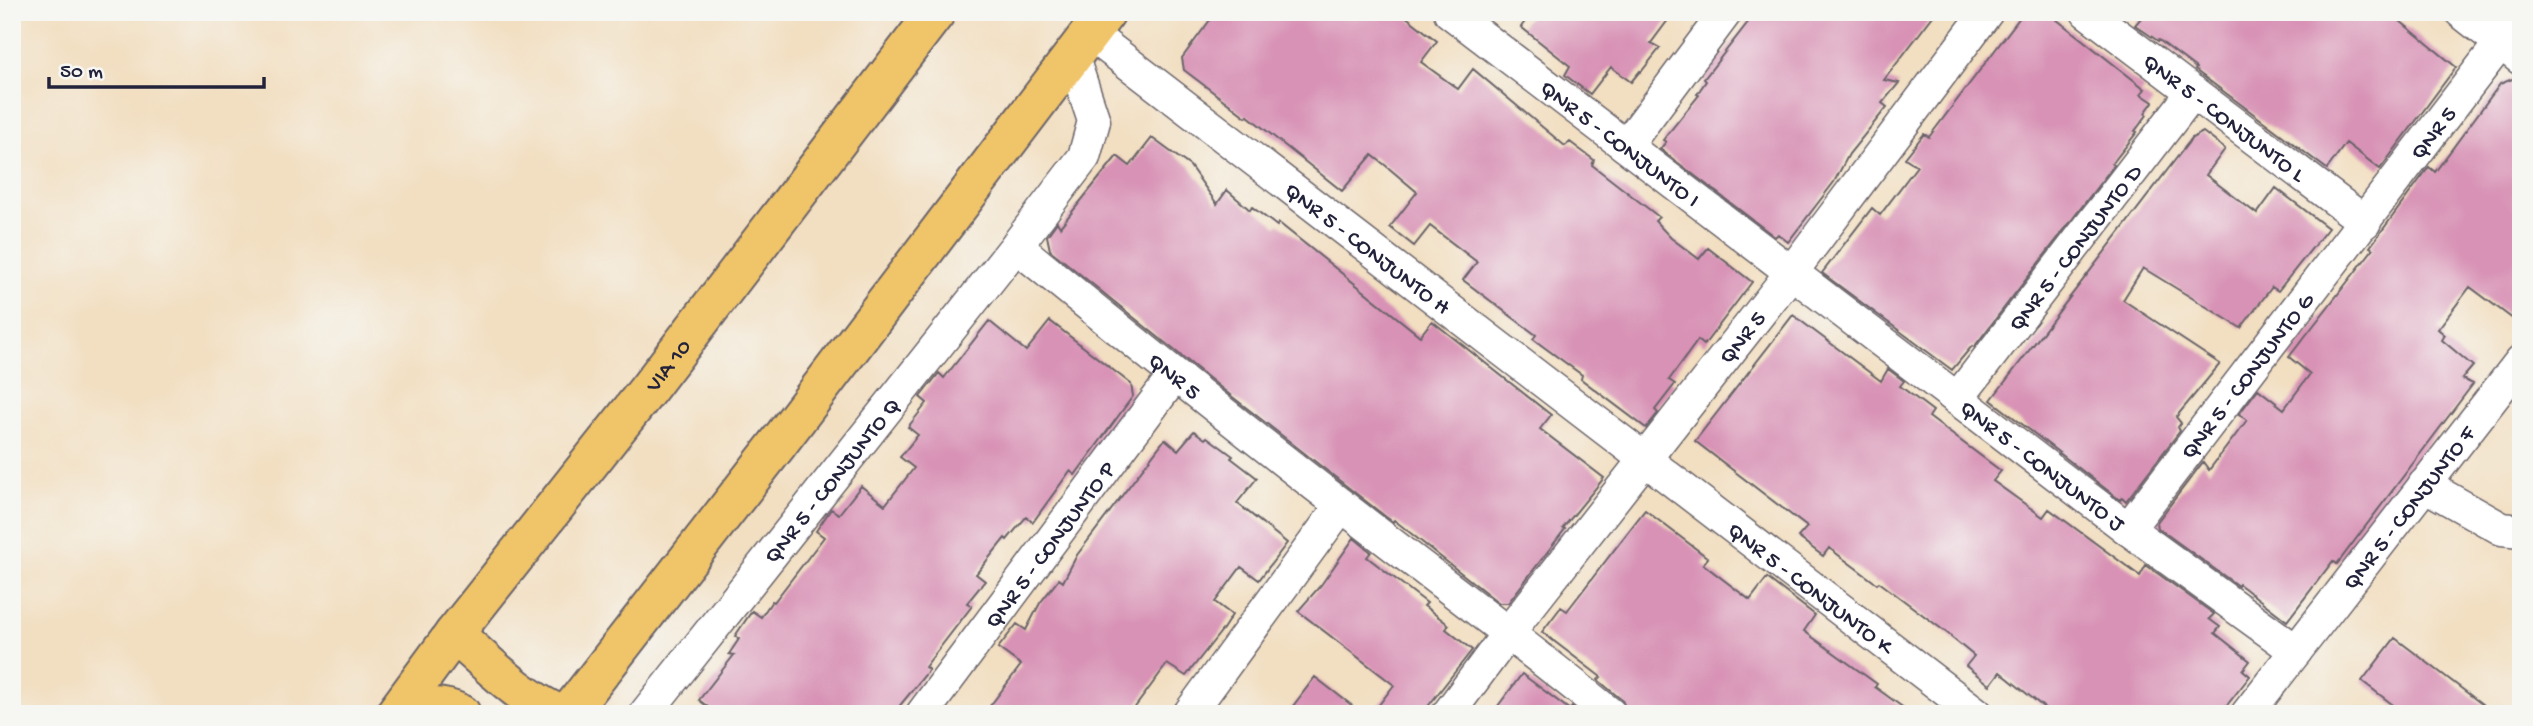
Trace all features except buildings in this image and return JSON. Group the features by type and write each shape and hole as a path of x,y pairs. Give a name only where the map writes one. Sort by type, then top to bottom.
{"main road":[{"name":"VIA 10","path":"396,713 454,634 657,377 936,12"},
{"path":"568,714 778,445 1089,34"},
{"path":"454,634 519,691 539,705 559,714"},
{"path":"396,713 424,706 452,709 461,714"}],"street":[{"path":"1626,146 1726,12"},
{"path":"1791,273 1987,12"},
{"name":"QNR 5 - CONJUNTO L","path":"2087,12 2365,222"},
{"path":"2461,12 2511,51"},
{"name":"QNR 5 - CONJUNTO I","path":"1453,13 1791,273"},
{"name":"QNR 5","path":"2365,222 2511,51 2521,16"},
{"path":"1016,246 1084,157 1094,121 1089,34"},
{"name":"QNR 5 - CONJUNTO H","path":"1089,34 1647,460"},
{"name":"QNR 5 - CONJUNTO D","path":"1957,399 2193,92"},
{"name":"QNR 5 - CONJUNTO G","path":"2128,529 2365,222"},
{"name":"QNR 5","path":"1016,246 1341,506 1509,632 1610,714"},
{"name":"QNR 5 - CONJUNTO Q","path":"645,714 1016,246"},
{"name":"QNR 5 - CONJUNTO J","path":"1791,273 2128,529 2296,651"},
{"name":"QNR 5","path":"1509,632 1647,460 1791,273"},
{"name":"QNR 5 - CONJUNTO F","path":"2296,651 2521,361"},
{"name":"QNR 5 - CONJUNTO P","path":"922,714 1175,375"},
{"name":"QNR 5 - CONJUNTO K","path":"1647,460 1977,714"},
{"path":"2424,485 2502,529 2521,531"},
{"path":"1189,714 1341,506"},
{"path":"1448,714 1509,632"},
{"path":"2247,714 2296,651"}]}
